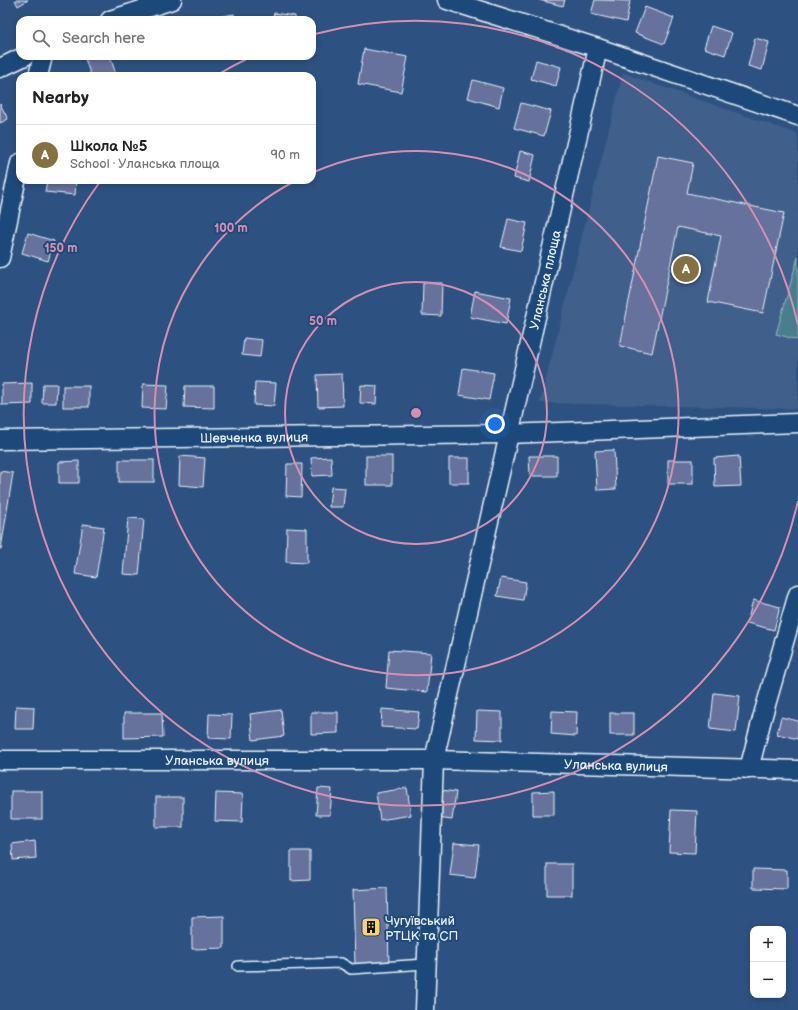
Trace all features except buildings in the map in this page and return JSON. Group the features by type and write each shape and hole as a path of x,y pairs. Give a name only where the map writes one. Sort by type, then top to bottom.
{"street":[{"path":"122,16 172,0"},
{"path":"447,0 598,48 798,116"},
{"name":"Уланська площа","path":"507,434 598,48"},
{"path":"0,68 17,60"},
{"path":"39,72 42,60"},
{"path":"0,258 16,182"},
{"path":"424,1010 434,760 507,434 798,423"},
{"name":"Шевченка вулиця","path":"0,440 507,434"},
{"path":"750,769 763,714 798,594"},
{"name":"Уланська вулиця","path":"0,760 434,760 798,770"}],"lane":[{"path":"238,966 341,963 351,969 425,964"}],"shaded area":[{"path":"623,73 798,134 798,409 540,403"}],"green space":[{"path":"798,257 798,340 776,334"}],"place":[{"name":"Школа №5","path":"686,269"},
{"name":"Чугуївський РТЦК та СП","path":"371,927"}]}
